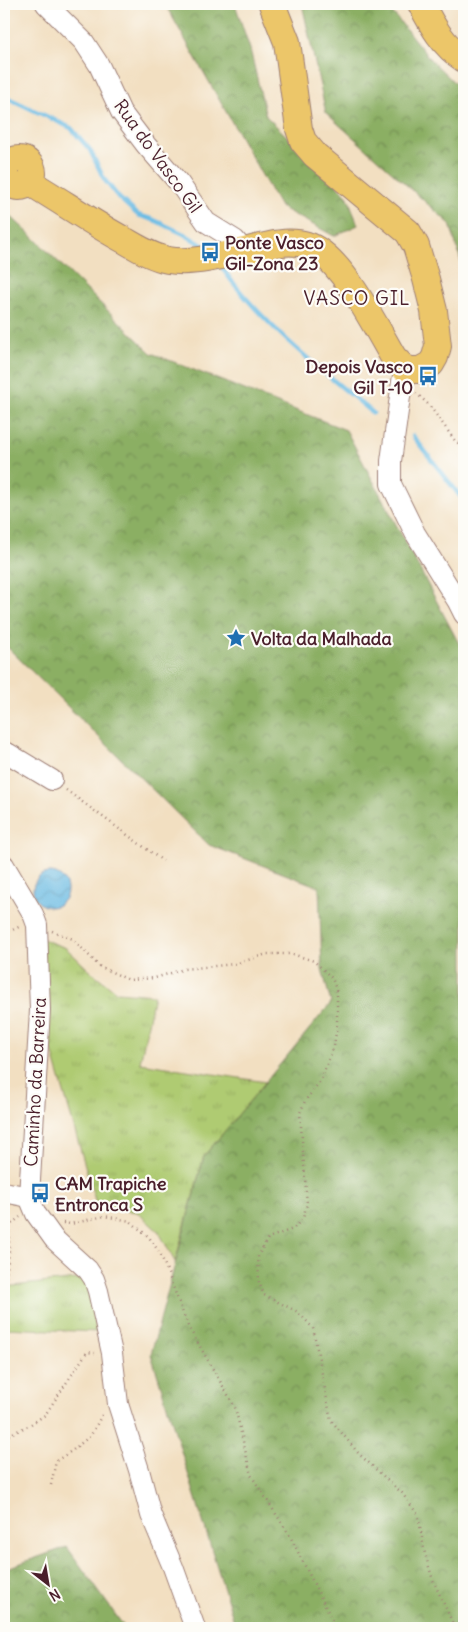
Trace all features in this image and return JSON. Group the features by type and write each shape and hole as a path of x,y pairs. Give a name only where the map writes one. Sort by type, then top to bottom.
{"main road":[{"path":"9,177 155,257 178,262 202,260 268,245 307,244 326,254 339,270 404,373 425,368 435,357 438,346 434,311 416,246 408,232 315,155 303,141 299,129 287,42 272,4"},
{"path":"421,4 441,39 450,49 464,59"}],"street":[{"name":"Rua do Vasco Gil","path":"46,4 84,42 99,64 121,112 179,183 206,222 235,240 236,252"},
{"path":"404,373 391,461 391,484 415,533 464,614"},
{"path":"4,752 52,780"},
{"name":"Caminho da Barreira","path":"4,865 33,914 37,925 40,1010 31,1202"},
{"path":"4,1192 31,1202 36,1214 54,1239 88,1270 94,1280 112,1353 118,1404 151,1515 195,1628"}],"path":[{"path":"404,373 456,442 464,446 464,434"},
{"path":"52,780 163,861"},
{"path":"37,925 73,939 100,966 130,980 155,978 184,969 235,964 267,954 292,954 314,961 332,978 337,993 337,1025 334,1046 321,1080 305,1101 300,1113 307,1204 303,1218 293,1229 268,1238 258,1256 259,1282 264,1295 298,1312 313,1328 331,1420 359,1454 402,1493 418,1515 425,1554 433,1580 455,1628"},
{"path":"4,1361 9,1350 5,1285 10,1253 9,1226 31,1202"},
{"path":"62,1222 71,1224 104,1216 130,1221 148,1237 161,1255 188,1326 235,1407 251,1475 290,1536 336,1628"},
{"path":"4,1437 45,1415 87,1352 112,1353"},
{"path":"51,1485 56,1461 91,1435 116,1387"}],"green space":[{"path":"165,4 235,4 250,49 266,116 347,195 358,225 334,236 280,207"},
{"path":"302,4 386,4 429,58 464,92 464,272 450,224 326,113"},
{"path":"4,210 151,353 346,430 464,653 464,1628 236,1628 151,1354 204,1156 331,1003 322,969 319,887 209,845 4,644"},
{"path":"42,939 66,948 89,970 117,992 154,995 140,1063 266,1082 204,1156 175,1262 159,1232 137,1212 97,1207 48,1037"},
{"path":"86,1278 97,1332 4,1328 4,1287"},
{"path":"67,1547 125,1628 4,1628 4,1569"}],"water":[{"path":"50,873 57,874 62,878 66,883 66,897 62,902 57,906 50,907 43,906 38,902 34,897 33,890 34,883 38,878 43,874"}],"waterway":[{"path":"4,96 71,128 90,150 104,179 119,198 138,215 184,234 209,249"},
{"path":"220,265 272,326 373,413"},
{"path":"413,436 464,501"}],"place":[{"name":"Ponte Vasco Gil-Zona 23","path":"210,252"},
{"name":"Depois Vasco Gil T-10","path":"428,376"},
{"name":"Volta da Malhada","path":"236,638"},
{"name":"CAM Trapiche Entronca S","path":"40,1193"}],"district":[{"name":"VASCO GIL","path":"357,298"}]}
